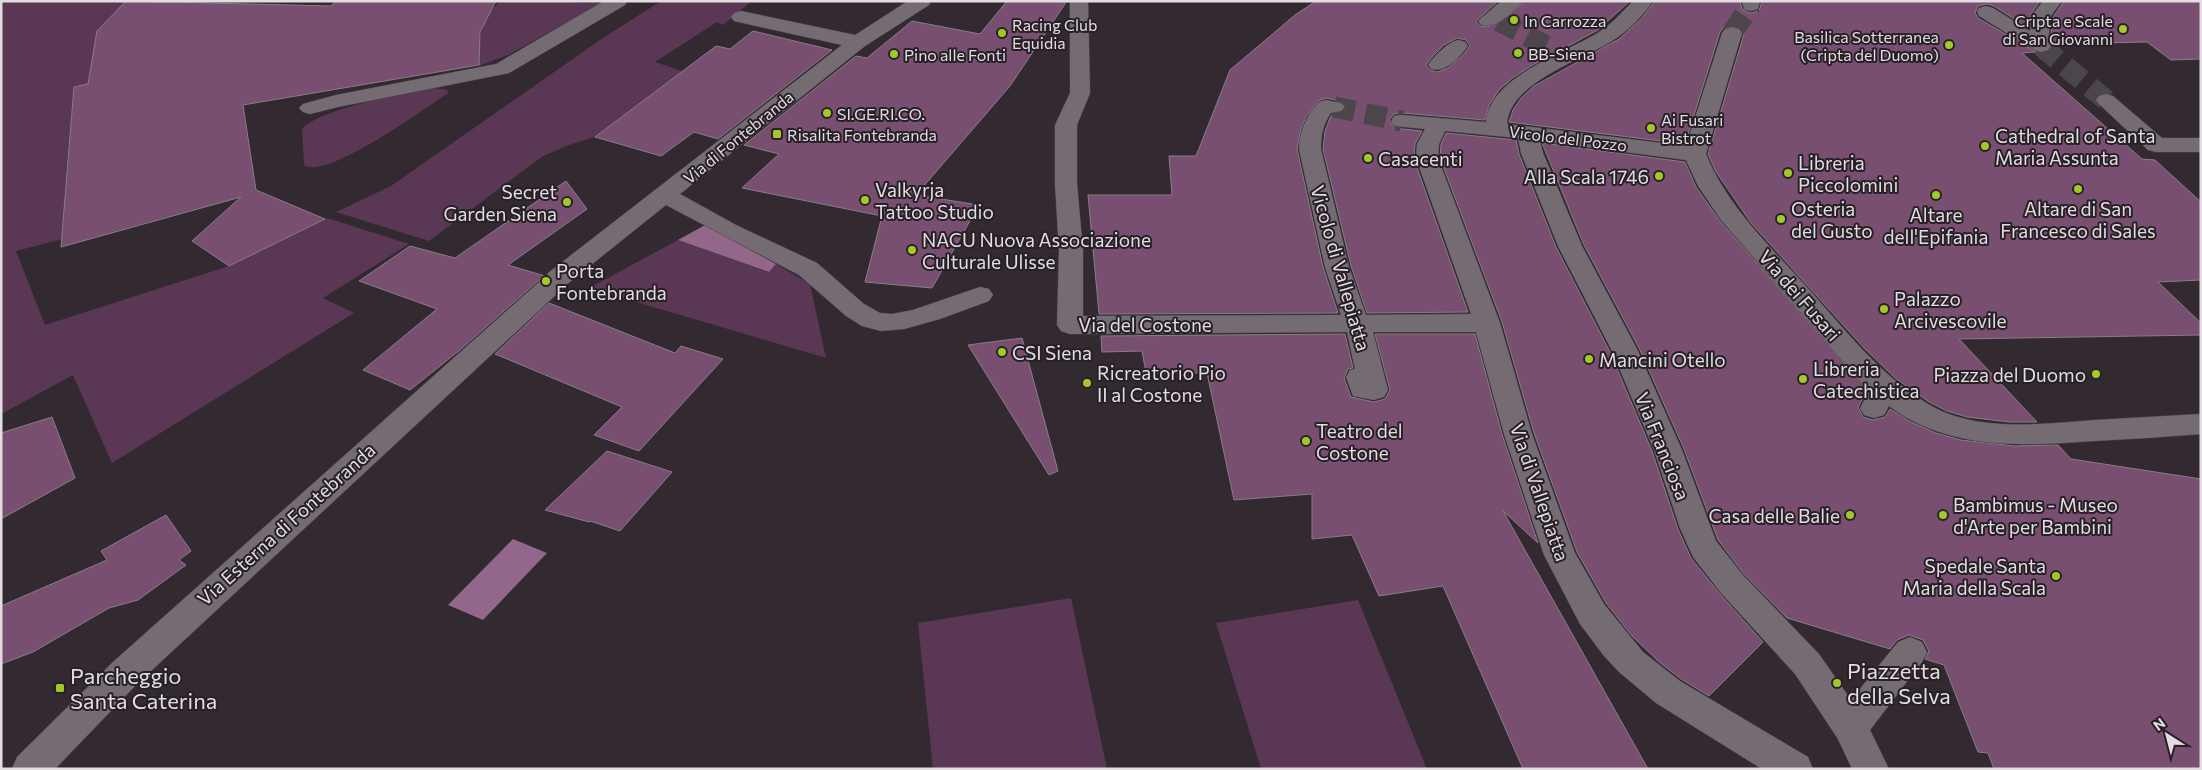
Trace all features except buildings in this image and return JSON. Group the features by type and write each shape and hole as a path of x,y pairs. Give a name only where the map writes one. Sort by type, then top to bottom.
{"street":[{"path":"310,108 336,101 502,69 618,1"},
{"name":"Via di Fontebranda","path":"553,283 858,42 922,1"},
{"name":"Via del Costone","path":"1079,1 1080,93 1066,125 1066,184 1071,252 1070,325 1486,324"},
{"path":"1438,65 1513,1"},
{"path":"1496,129 1498,112 1502,104 1512,93 1543,70 1560,53 1604,38 1616,30 1644,1"},
{"path":"2039,45 2042,15 2052,1"},
{"path":"1986,12 2039,45"},
{"path":"741,16 858,42"},
{"path":"1695,154 1732,33"},
{"path":"1998,35 2039,45"},
{"path":"2106,100 2156,145 2201,144"},
{"name":"Vicolo di Vallepiatta","path":"1334,107 1326,106 1315,120 1311,129 1310,149 1337,267 1349,306 1358,324 1374,390 1363,389 1360,378"},
{"path":"1402,121 1440,124"},
{"name":"Vicolo del Pozzo","path":"1440,124 1527,132 1695,154"},
{"name":"Via di Vallepiatta","path":"1440,124 1433,131 1427,145 1427,158 1486,324 1518,434 1557,545 1572,581 1592,614 1616,646 1631,662 1668,692 1795,769"},
{"name":"Via Franciosa","path":"1527,132 1532,152 1570,246 1624,349 1668,450 1695,528 1704,548 1732,584 1808,664 1850,728 1871,769"},
{"name":"Via dei Fusari","path":"1695,154 1705,180 1742,229 1870,374 1880,398 1916,409 1933,419 1952,425 1992,432 2052,434 2201,424"},
{"path":"665,195 700,216 818,275 848,304 863,316 872,320 890,322 914,318 980,295"},
{"name":"Via Esterna di Fontebranda","path":"30,769 139,660 553,283"},
{"path":"1850,728 1910,652"}],"shaded area":[{"path":"1,1 126,1 88,84 74,87 62,239 16,251 45,325 229,266 327,218 409,244 323,298 354,313 112,463 73,375 1,414"},
{"path":"500,1 602,3 508,55 479,66 480,38 484,24"},
{"path":"661,1 752,1 723,25 717,22 655,62 682,71 595,137 543,156 429,241 336,212 391,186 600,40"},
{"path":"434,88 447,90 448,93 376,141 332,163 315,167 304,165 302,129 311,122 363,103"},
{"path":"705,225 776,264 769,272 678,240"},
{"path":"678,240 768,272 776,264 810,284 826,358 589,288"},
{"path":"513,539 547,553 483,620 448,605"},
{"path":"1071,598 1107,769 933,769 918,623"},
{"path":"1358,600 1427,769 1261,769 1216,623"}],"tunnel":[{"path":"1732,33 1751,5"},
{"path":"1499,21 1552,49"},
{"path":"2041,46 2106,100"},
{"path":"1334,107 1402,121"}],"place":[{"name":"In Carrozza","path":"1514,20"},
{"name":"Cripta e Scale di San Giovanni","path":"2123,29"},
{"name":"Racing Club Equidia","path":"1002,33"},
{"name":"Basilica Sotterranea (Cripta del Duomo)","path":"1949,45"},
{"name":"BB-Siena","path":"1518,53"},
{"name":"Pino alle Fonti","path":"894,54"},
{"name":"SI.GE.RI.CO.","path":"827,113"},
{"name":"Ai Fusari Bistrot","path":"1651,128"},
{"name":"Risalita Fontebranda","path":"777,134"},
{"name":"Cathedral of Santa Maria Assunta","path":"1985,146"},
{"name":"Casacenti","path":"1368,158"},
{"name":"Libreria Piccolomini","path":"1788,173"},
{"name":"Alla Scala 1746","path":"1659,176"},
{"name":"Altare di San Francesco di Sales","path":"2078,189"},
{"name":"Altare dell'Epifania","path":"1936,195"},
{"name":"Valkyrja Tattoo Studio","path":"865,200"},
{"name":"Secret Garden Siena","path":"567,202"},
{"name":"Osteria del Gusto","path":"1781,219"},
{"name":"NACU Nuova Associazione Culturale Ulisse","path":"912,250"},
{"name":"Porta Fontebranda","path":"546,281"},
{"name":"Palazzo Arcivescovile","path":"1884,309"},
{"name":"CSI Siena","path":"1002,352"},
{"name":"Mancini Otello","path":"1589,359"},
{"name":"Piazza del Duomo","path":"2096,374"},
{"name":"Libreria Catechistica","path":"1803,379"},
{"name":"Ricreatorio Pio II al Costone","path":"1087,383"},
{"name":"Teatro del Costone","path":"1306,441"},
{"name":"Casa delle Balie","path":"1850,515"},
{"name":"Bambimus - Museo d'Arte per Bambini","path":"1943,515"},
{"name":"Spedale Santa Maria della Scala","path":"2056,576"},
{"name":"Piazzetta della Selva","path":"1837,683"},
{"name":"Parcheggio Santa Caterina","path":"60,688"}]}
